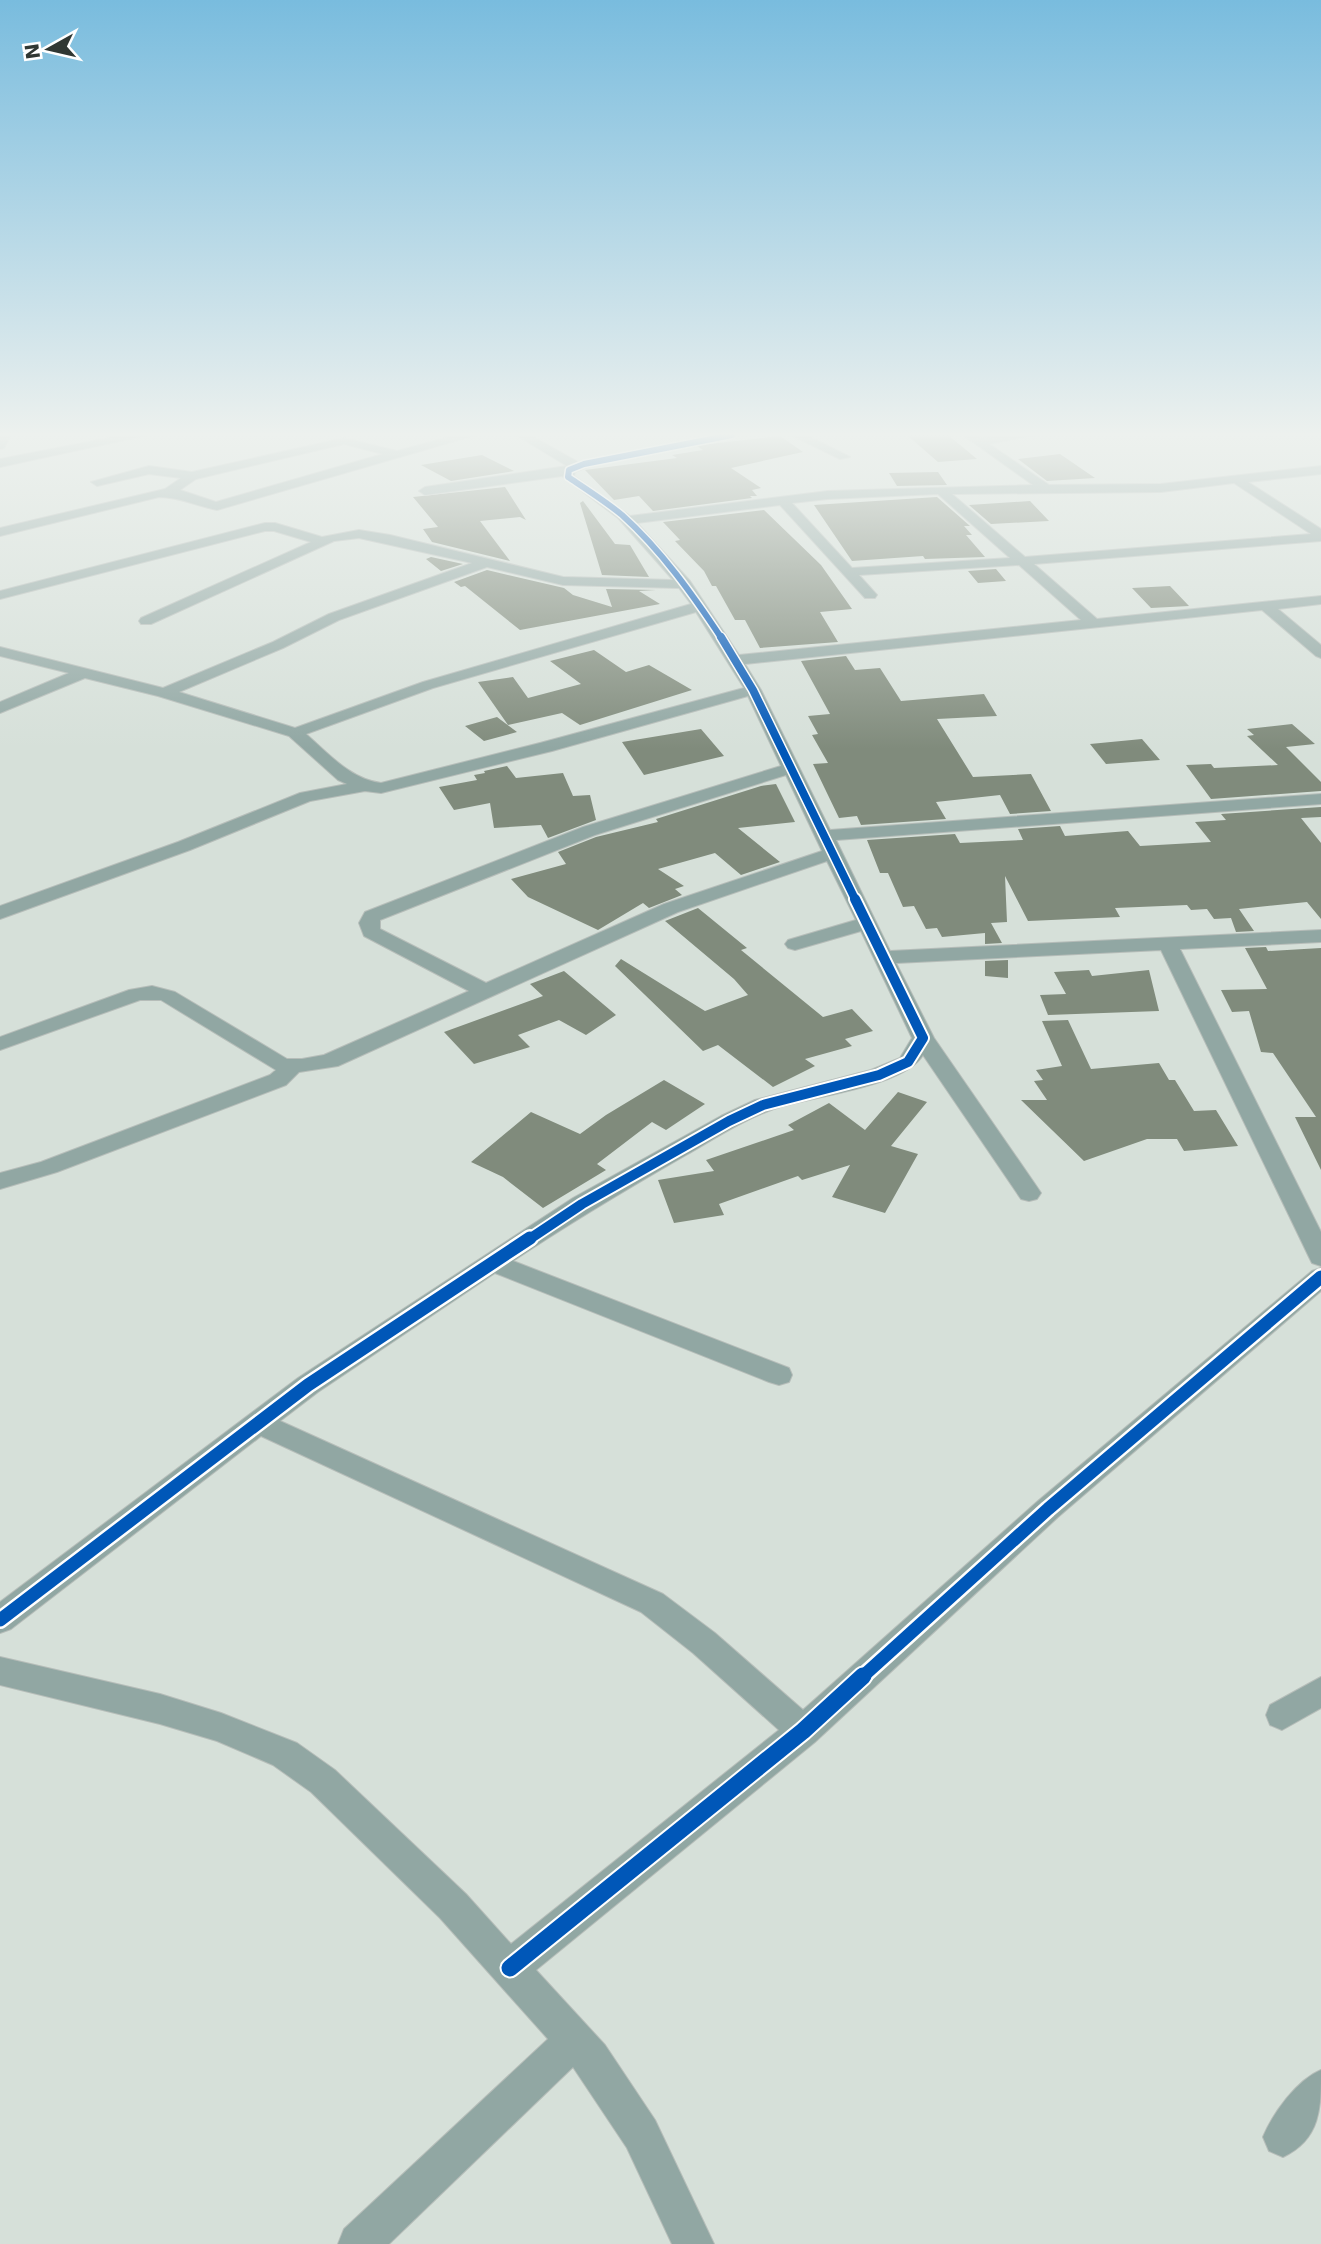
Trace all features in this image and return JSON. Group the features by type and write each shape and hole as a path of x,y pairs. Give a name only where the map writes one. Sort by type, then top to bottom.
{"street":[{"path":"0,595 215,540"},
{"path":"317,540 324,542"},
{"path":"146,621 331,540"},
{"path":"389,540 443,550 484,563 574,583 685,584"},
{"path":"646,540 685,584 736,660 886,957 923,1038 1029,1192"},
{"path":"818,540 870,595"},
{"path":"998,540 1094,624"},
{"path":"848,572 1022,561 1277,540"},
{"path":"164,693 278,645 334,617 484,563"},
{"path":"736,660 1321,600"},
{"path":"295,733 428,685 700,606"},
{"path":"1266,606 1321,653"},
{"path":"0,652 164,693 295,733 344,776 365,786"},
{"path":"0,708 83,673"},
{"path":"0,913 184,846 306,797 365,786 381,788 407,782 753,690"},
{"path":"487,992 371,932 369,923 372,916 589,831 792,768"},
{"path":"0,1044 136,994 152,992 168,996 282,1065 330,1061 671,908 828,844 1321,799"},
{"path":"795,944 868,923"},
{"path":"886,957 1321,936"},
{"path":"1167,942 1321,1256"},
{"path":"0,1620 308,1385 582,1205 729,1121 764,1105 880,1075 908,1062 923,1038"},
{"path":"0,1181 49,1167 278,1080 293,1066"},
{"path":"493,1263 779,1375"},
{"path":"510,1968 803,1731 1048,1509 1321,1277"},
{"path":"258,1423 652,1603 704,1643 803,1731"},
{"path":"0,1671 160,1709 221,1728 285,1754 323,1781 453,1906 575,2039 641,2134 694,2244"},
{"path":"1282,1715 1321,1691"},
{"path":"359,2244 575,2039"},
{"path":"1283,2137 1321,2089"}],"building":[{"path":"430,540 494,540 510,561"},
{"path":"591,540 612,540 615,544 630,545 649,577 602,575"},
{"path":"795,540 821,565 852,609 820,612 838,642 760,648 745,620 735,620 716,586 712,586 704,571 675,541"},
{"path":"838,540 970,540 985,557 925,559 923,556 852,561"},
{"path":"431,557 463,564 441,571 426,559"},
{"path":"996,569 1006,581 978,583 968,571"},
{"path":"487,570 564,588 573,595 612,607 606,589 656,590 639,591 660,604 520,630 465,586 461,587 454,582"},
{"path":"1170,586 1189,606 1151,608 1132,588"},
{"path":"594,650 626,672 649,665 692,690 580,725 562,713 508,725 478,682 513,677 528,698 581,684 550,661"},
{"path":"846,656 855,670 880,668 901,701 984,694 997,716 937,719 973,777 1031,774 1051,811 1010,814 1000,795 936,802 946,819 861,825 857,816 839,818 813,764 828,763 812,735 818,734 808,716 830,714 801,661"},
{"path":"497,717 517,732 484,741 465,726"},
{"path":"1292,724 1315,744 1286,747 1321,782 1321,791 1211,799 1186,765 1211,764 1214,768 1278,765 1247,736 1254,735 1247,729"},
{"path":"701,729 724,756 644,775 622,742"},
{"path":"1142,739 1160,760 1106,764 1090,744"},
{"path":"507,766 516,778 563,773 573,796 590,795 596,820 548,838 541,825 494,828 490,803 454,810 439,787 477,780 474,775"},
{"path":"776,784 795,822 738,828 780,862 741,875 715,853 658,869 684,886 675,889 682,895 649,908 643,903 598,930 528,897 511,879 566,864 558,852 596,837 658,822 656,819 761,786"},
{"path":"1321,807 1321,817 1301,818 1321,843 1321,919 1307,902 1239,909 1254,931 1236,932 1231,918 1214,919 1207,909 1191,910 1187,905 1115,908 1120,917 1028,921 1005,876 1007,922 991,923 1002,943 985,944 985,933 942,937 937,928 926,929 914,906 903,907 888,873 880,873 867,840 955,834 960,843 1023,840 1018,829 1060,826 1065,836 1128,831 1140,846 1211,842 1195,822 1226,820 1221,814"},
{"path":"698,908 747,948 741,950 823,1017 852,1009 873,1031 845,1039 852,1046 805,1059 815,1066 773,1087 718,1045 703,1051 615,966 621,959 705,1011 748,995 734,979 665,921"},
{"path":"1266,947 1268,951 1321,948 1321,1170 1295,1117 1316,1117 1273,1053 1261,1052 1249,1011 1232,1012 1221,990 1267,989 1245,948"},
{"path":"1008,960 1008,978 985,976 985,961"},
{"path":"1089,970 1092,976 1149,970 1159,1011 1048,1015 1040,995 1066,994 1054,972"},
{"path":"564,971 616,1015 586,1035 559,1020 518,1035 530,1047 474,1064 444,1032 543,996 530,984"},
{"path":"1068,1020 1091,1069 1159,1063 1169,1080 1175,1080 1194,1111 1216,1110 1238,1146 1184,1151 1177,1139 1147,1139 1084,1161 1021,1100 1047,1100 1034,1081 1043,1080 1036,1070 1062,1066 1042,1021"},
{"path":"664,1080 705,1104 666,1130 652,1122 597,1164 606,1170 543,1208 503,1177 471,1162 531,1112 580,1134"},
{"path":"898,1092 927,1102 891,1146 918,1154 885,1213 832,1197 850,1165 802,1180 798,1176 719,1204 724,1215 674,1223 658,1180 714,1171 706,1160 794,1130 788,1125 829,1103 865,1130"}],"cycle path":[{"path":"0,1620 308,1385 582,1204 729,1121 763,1105 879,1075 908,1062 923,1038 753,690 697,602 646,540"},
{"path":"510,1968 803,1731 1048,1509 1321,1277"}]}
